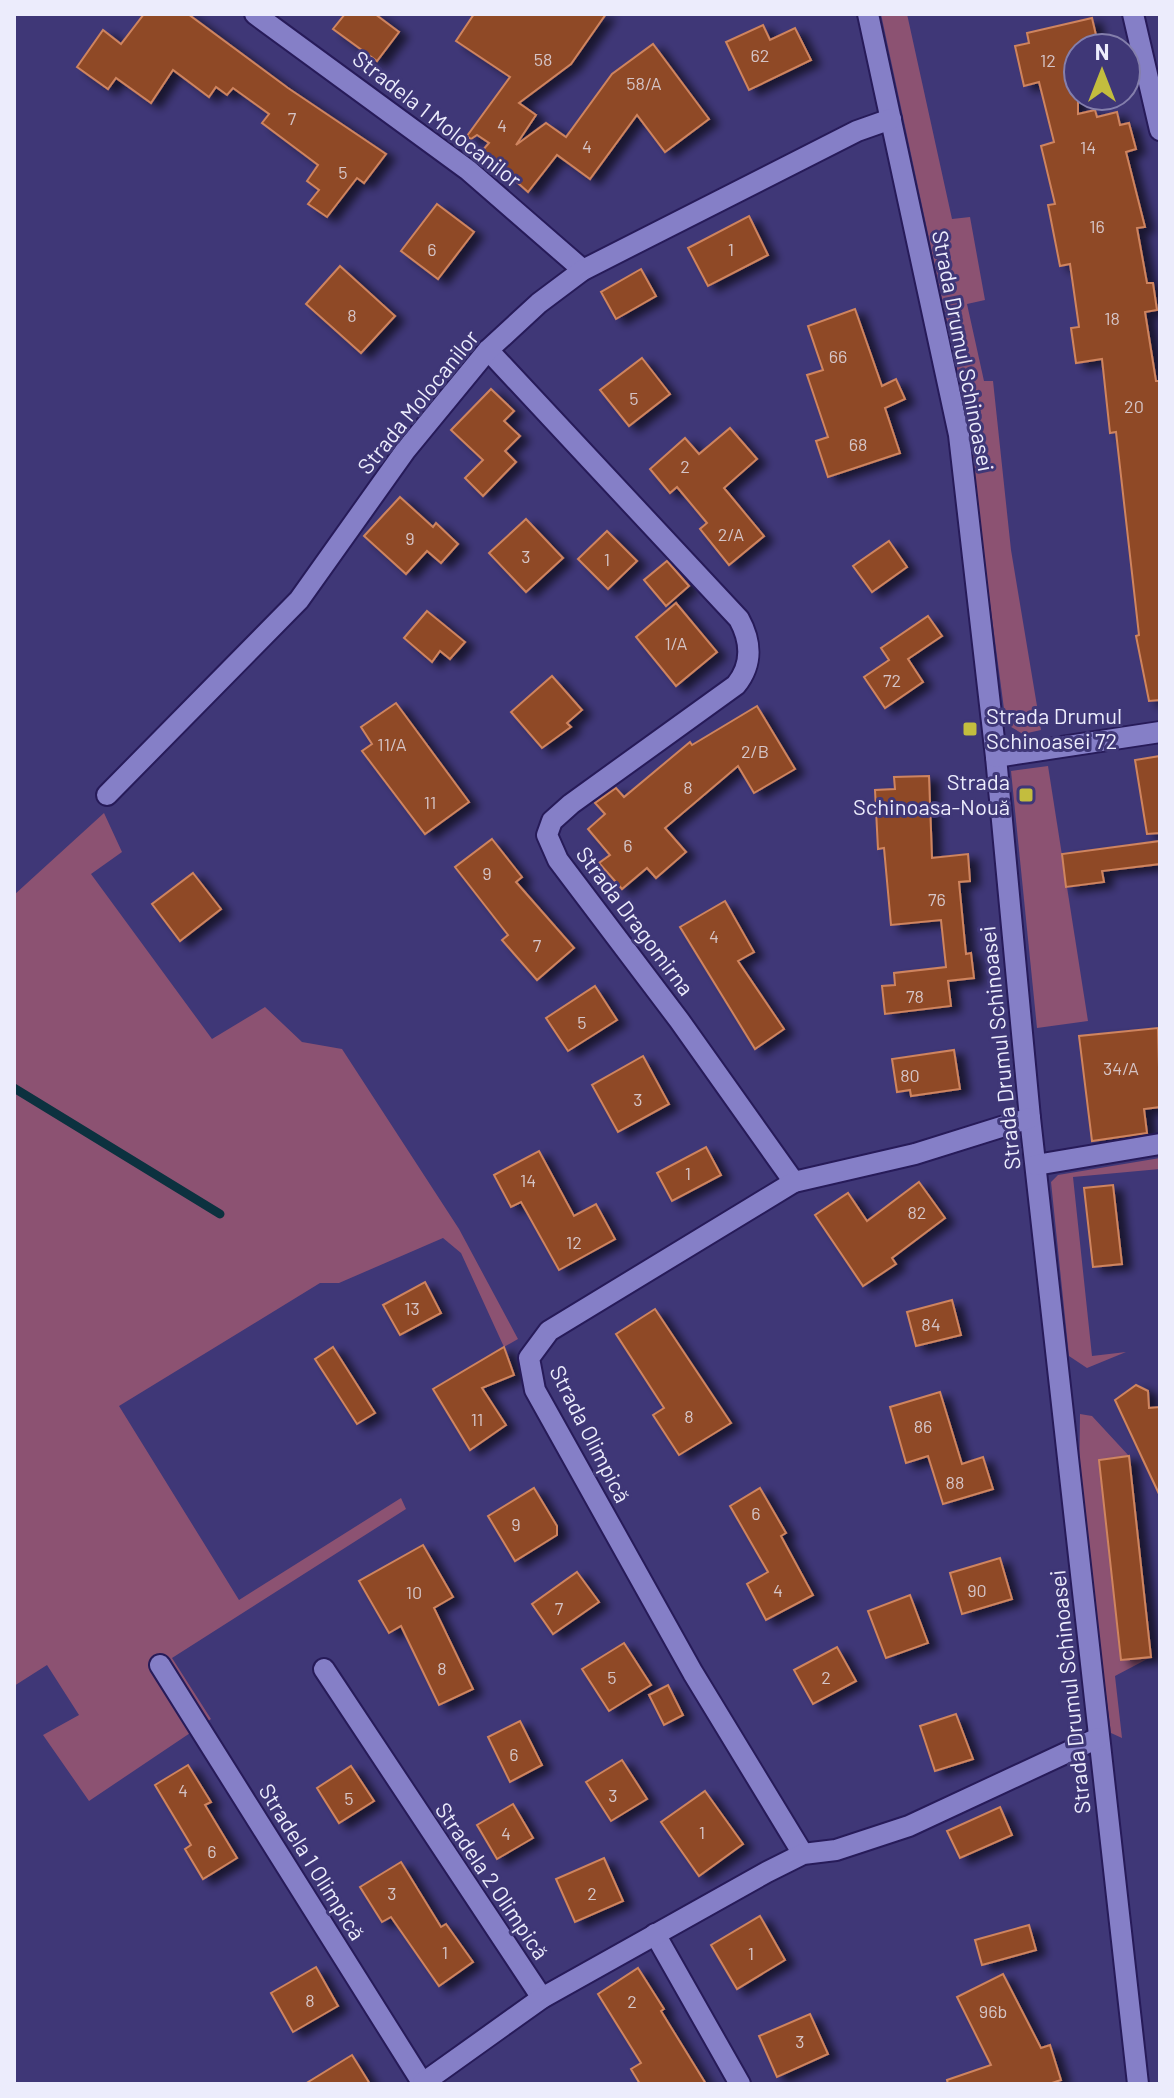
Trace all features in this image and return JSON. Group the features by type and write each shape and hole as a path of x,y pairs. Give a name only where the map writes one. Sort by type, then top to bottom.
{"street":[{"name":"Stradela 1 Molocanilor","path":"255,14 468,170 583,270"},
{"name":"Strada Drumul Schinoasei","path":"868,14 959,435 996,757 1030,1118 1138,2084"},
{"path":"1133,14 1160,130"},
{"name":"Strada Molocanilor","path":"107,795 299,600 405,451 488,350 539,303 583,270 857,131 891,119"},
{"name":"Strada Dragomirna","path":"488,350 739,619 746,631 747,667 736,685 571,804 552,821 547,835 558,860 679,1020 794,1182"},
{"path":"996,757 1160,732"},
{"name":"Strada Olimpică","path":"803,1854 693,1673 535,1390 529,1372 532,1351 549,1331 794,1182 915,1154 1030,1118"},
{"path":"1036,1165 1160,1144"},
{"name":"Stradela 1 Olimpică","path":"160,1665 423,2084"},
{"name":"Stradela 2 Olimpică","path":"324,1669 542,1998"},
{"path":"423,2084 542,1998 803,1854 836,1850 909,1826 1098,1738"},
{"path":"655,1934 740,2084"}],"shaded area":[{"path":"881,14 907,14 952,219 970,217 985,300 967,304 984,381 993,381 1011,550 1041,730 1023,734 1006,724 962,392"},
{"path":"1048,766 1088,1021 1037,1028 1011,771"},
{"path":"104,813 122,852 91,874 212,1039 265,1007 302,1042 342,1049 459,1229 518,1339 504,1347 461,1253 443,1238 339,1283 320,1283 119,1406 239,1600 401,1498 406,1509 172,1658 211,1719 89,1801 43,1735 79,1715 47,1665 14,1686 14,895"},
{"path":"1160,1158 1160,1169 1073,1177 1092,1356 1126,1352 1087,1368 1069,1356 1051,1182 1058,1175"},
{"path":"1080,1414 1092,1416 1129,1456 1099,1460 1121,1660 1151,1657 1115,1676 1122,1738 1111,1733 1079,1487"}],"building":[{"path":"144,14 188,14 288,88 386,154 364,183 357,178 327,217 308,204 319,190 307,181 318,165 262,123 269,114 233,88 227,95 216,87 209,97 173,70 151,103 116,78 108,89 77,67 103,30 121,44"},
{"path":"345,14 375,14 399,32 377,61 333,29"},
{"path":"474,14 606,14 571,64 519,103 536,115 516,145 546,123 566,137 612,74 653,44 709,119 665,152 637,115 590,179 557,155 528,192 482,151 489,143 477,135 471,139 467,136 510,77 456,41"},
{"path":"1092,18 1095,32 1062,32 1062,112 1096,112 1097,117 1117,112 1120,125 1129,123 1136,149 1126,152 1145,227 1137,228 1147,283 1153,283 1157,310 1145,312 1156,381 1160,381 1160,700 1149,701 1136,636 1139,635 1116,432 1110,433 1102,359 1076,363 1071,328 1079,327 1070,264 1060,266 1048,205 1055,204 1041,146 1054,142 1039,82 1024,86 1015,46 1029,43 1027,33"},
{"path":"763,25 770,40 795,28 811,60 749,90 726,42"},
{"path":"437,204 474,232 438,279 401,251"},
{"path":"749,216 768,255 708,286 688,248"},
{"path":"340,266 395,316 361,353 306,304"},
{"path":"641,269 656,296 616,319 601,292"},
{"path":"855,309 882,386 896,379 905,399 885,408 900,453 828,477 816,441 828,437 807,375 823,370 808,326"},
{"path":"642,358 670,394 629,426 600,390"},
{"path":"491,389 514,411 504,421 520,436 505,451 516,462 483,496 465,478 483,460 451,430"},
{"path":"730,428 757,459 724,488 764,536 729,565 700,529 707,523 677,487 670,493 650,469 685,438 699,454"},
{"path":"400,497 433,527 436,523 458,544 441,563 427,551 406,574 364,536"},
{"path":"526,519 563,558 526,592 489,553"},
{"path":"607,531 637,561 608,589 578,559"},
{"path":"889,541 907,567 872,592 853,566"},
{"path":"667,561 689,586 666,606 644,580"},
{"path":"676,603 717,652 676,686 636,637"},
{"path":"427,611 465,642 450,659 440,651 432,662 404,638"},
{"path":"928,616 942,636 908,659 923,682 885,708 864,677 889,660 881,648"},
{"path":"552,676 582,710 567,723 571,727 542,748 511,712"},
{"path":"396,703 469,802 425,834 362,751 372,744 361,727"},
{"path":"757,706 795,769 754,793 738,766 665,828 686,852 656,878 647,868 622,889 599,863 610,855 588,829 605,814 595,803 616,788 624,797 690,742 692,745"},
{"path":"1160,756 1160,833 1147,834 1135,760"},
{"path":"929,776 932,858 968,854 970,881 959,882 966,954 971,953 974,978 948,981 951,1006 885,1014 882,986 895,985 894,973 946,967 941,920 891,925 884,848 878,849 875,790 895,789 894,777"},
{"path":"492,839 522,877 516,882 574,948 537,980 502,940 508,935 455,867"},
{"path":"1160,841 1160,864 1102,871 1104,882 1066,887 1062,854"},
{"path":"193,873 221,909 180,941 152,904"},
{"path":"725,901 754,952 738,961 784,1029 755,1049 680,927"},
{"path":"595,986 617,1020 568,1051 546,1018"},
{"path":"1158,1028 1160,1107 1144,1109 1147,1133 1092,1141 1079,1036"},
{"path":"954,1050 960,1089 911,1096 910,1090 897,1092 892,1059"},
{"path":"643,1056 669,1104 618,1132 592,1085"},
{"path":"706,1147 721,1175 672,1201 657,1173"},
{"path":"539,1151 574,1216 596,1204 615,1239 559,1270 521,1202 511,1207 494,1175"},
{"path":"919,1182 945,1218 892,1258 896,1264 863,1286 815,1215 848,1193 867,1221"},
{"path":"1113,1185 1122,1264 1093,1267 1084,1188"},
{"path":"425,1282 441,1313 400,1335 383,1305"},
{"path":"952,1300 961,1335 916,1346 907,1312"},
{"path":"655,1309 731,1423 679,1455 653,1415 664,1408 616,1334"},
{"path":"333,1347 375,1413 357,1424 315,1359"},
{"path":"504,1347 514,1375 482,1388 506,1425 470,1450 433,1389"},
{"path":"1136,1385 1148,1391 1149,1408 1160,1407 1160,1496 1115,1400"},
{"path":"940,1392 962,1464 983,1457 993,1489 943,1504 928,1456 906,1463 890,1407"},
{"path":"1129,1456 1151,1657 1121,1660 1099,1460"},
{"path":"534,1488 557,1526 557,1535 515,1561 488,1516"},
{"path":"760,1488 786,1533 781,1536 813,1595 766,1620 747,1584 768,1572 730,1506"},
{"path":"423,1545 453,1597 434,1608 473,1689 439,1705 401,1626 389,1633 359,1581"},
{"path":"1000,1558 1012,1599 962,1614 950,1573"},
{"path":"577,1572 599,1602 553,1634 532,1604"},
{"path":"910,1595 928,1643 886,1658 868,1611"},
{"path":"624,1643 651,1685 609,1711 582,1669"},
{"path":"837,1647 856,1681 813,1704 794,1670"},
{"path":"668,1685 683,1715 664,1725 649,1695"},
{"path":"956,1714 973,1759 935,1771 920,1726"},
{"path":"520,1721 542,1765 510,1782 488,1737"},
{"path":"622,1760 647,1799 611,1821 586,1782"},
{"path":"188,1765 211,1802 205,1805 237,1858 203,1879 185,1849 191,1845 155,1785"},
{"path":"351,1766 374,1801 339,1823 317,1788"},
{"path":"705,1791 743,1844 699,1876 661,1822"},
{"path":"513,1804 533,1838 497,1859 477,1825"},
{"path":"1000,1807 1012,1835 960,1858 947,1831"},
{"path":"604,1858 623,1901 575,1922 556,1879"},
{"path":"401,1862 441,1927 446,1924 473,1962 439,1986 391,1917 382,1922 360,1887"},
{"path":"760,1916 785,1960 737,1989 711,1945"},
{"path":"1029,1925 1036,1950 982,1965 975,1940"},
{"path":"316,1967 338,2006 293,2032 271,1993"},
{"path":"638,1968 706,2084 640,2084 631,2069 641,2063 598,1994"},
{"path":"1003,1974 1041,2048 1050,2045 1061,2080 1049,2084 948,2084 947,2080 991,2065 957,1997"},
{"path":"810,2014 828,2054 777,2077 759,2036"},
{"path":"352,2055 370,2084 305,2084"}],"waterway":[{"path":"14,1088 220,1214"}],"place":[{"name":"Strada Drumul Schinoasei 72","path":"970,729"},
{"name":"Strada Schinoasa-Nouă","path":"1026,795"}]}
